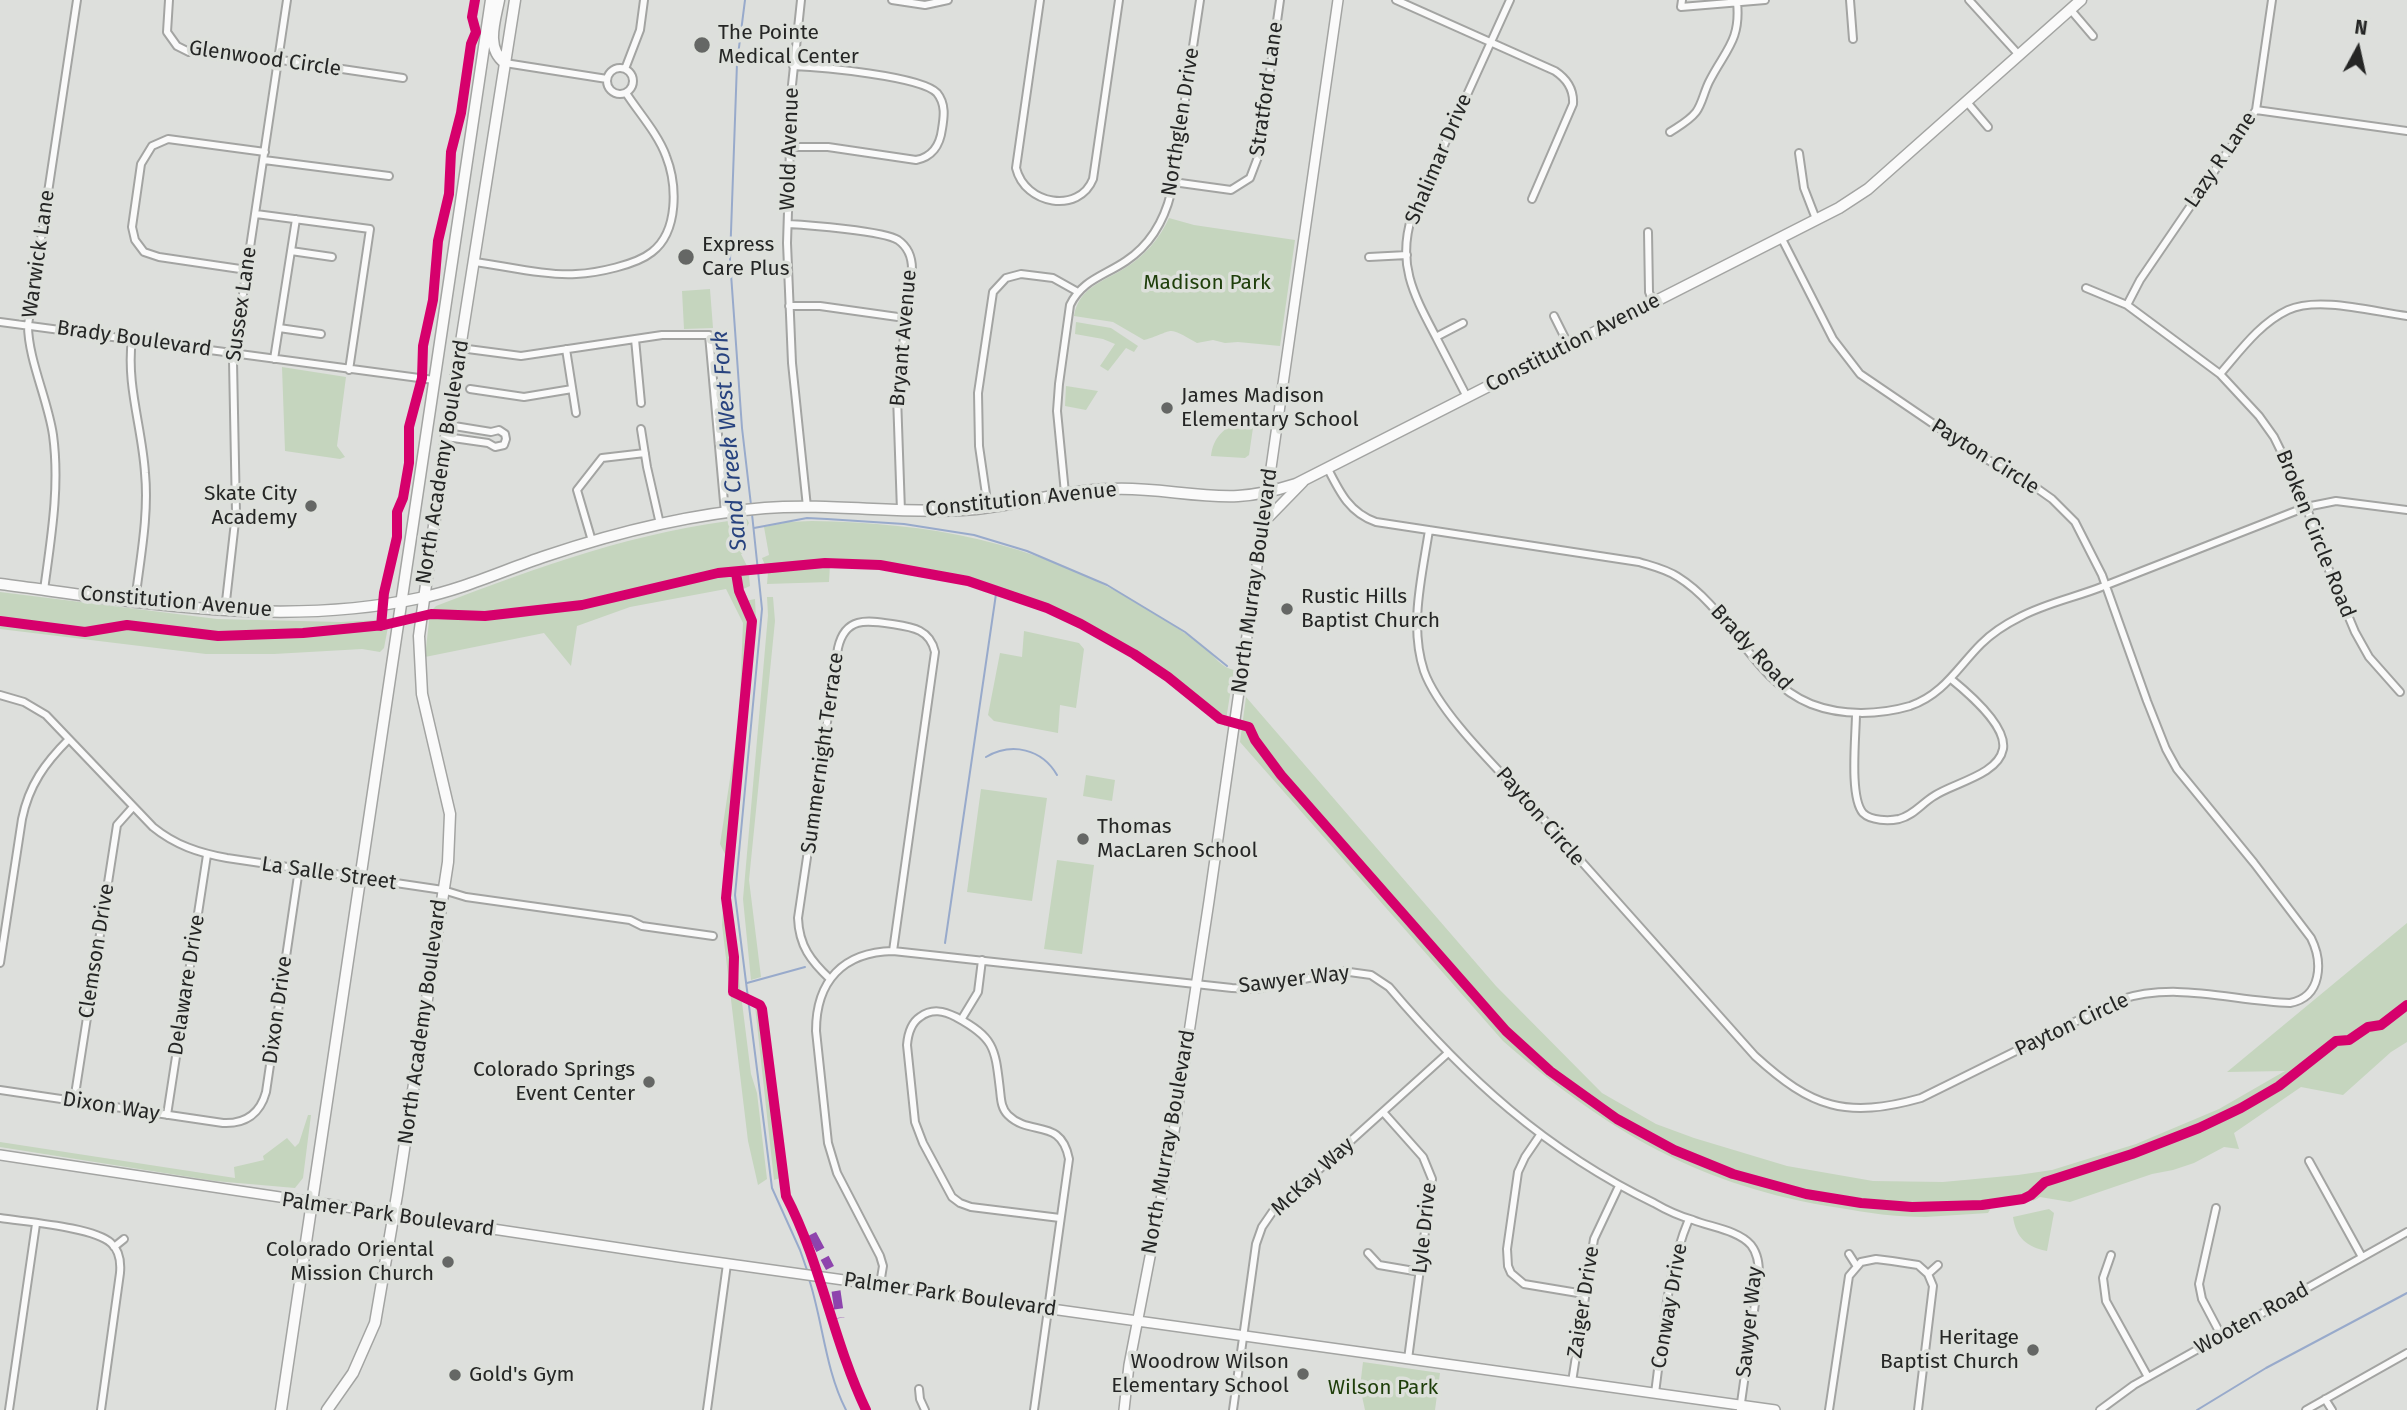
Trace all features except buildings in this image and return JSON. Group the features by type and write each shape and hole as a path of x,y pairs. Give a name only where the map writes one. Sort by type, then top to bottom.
{"main road":[{"name":"North Academy Boulevard","path":"281,1410 491,0"},
{"path":"499,0 492,40 493,48 505,63"},
{"name":"North Academy Boulevard","path":"327,1410 354,1373 375,1323 450,842 450,814 419,673 419,636 446,437 515,0"},
{"name":"North Murray Boulevard","path":"1124,1410 1129,1365 1166,1175 1195,984 1338,0"},
{"name":"Constitution Avenue","path":"0,584 135,602 225,610 341,610 401,602 460,588 592,541 660,524 730,512 807,507 901,511 988,508 1065,493 1126,488 1225,496 1268,492 1304,481 1839,208 1868,189 2081,0"},
{"path":"1263,524 1304,481"},
{"name":"Palmer Park Boulevard","path":"0,1155 727,1264 1776,1410"}],"street":[{"name":"Warwick Lane","path":"44,590 55,505 56,462 49,414 28,325 77,0"},
{"name":"Glenwood Circle","path":"169,0 167,32 182,50 196,53 227,52 403,79"},
{"name":"Sussex Lane","path":"225,610 236,529 232,387 234,353 287,0"},
{"path":"625,69 640,30 644,0"},
{"name":"Wold Avenue","path":"801,0 793,66 788,224 793,375 807,507"},
{"path":"892,0 925,5 948,0"},
{"path":"1040,0 1016,168 1025,188 1036,195 1066,200 1080,196 1093,179 1119,0"},
{"name":"Northglen Drive","path":"1078,292 1088,281 1125,262 1144,245 1163,218 1173,182 1200,0"},
{"name":"Stratford Lane","path":"1173,182 1231,190 1250,178 1258,157 1280,0"},
{"path":"1396,0 1555,71 1566,80 1573,92 1571,110 1532,199"},
{"name":"Shalimar Drive","path":"1467,397 1412,291 1407,234 1412,216 1510,0"},
{"path":"1682,0 1681,7 1765,0"},
{"path":"1850,0 1853,39"},
{"path":"1969,0 2019,55"},
{"name":"Lazy R Lane","path":"2127,305 2140,280 2256,110 2272,0"},
{"path":"1670,132 1690,119 1700,105 1710,79 1736,34 1739,21 1737,2"},
{"path":"2070,9 2093,36"},
{"path":"505,63 607,79"},
{"path":"790,147 828,147 916,160 928,156 938,145 945,115 944,106 936,92 919,83 819,67 793,66"},
{"path":"607,79 612,71 625,69 633,80 626,93"},
{"path":"607,79 612,91 618,94 626,93"},
{"path":"475,262 574,275 636,262 654,251 665,235 673,209 673,177 665,153 626,93"},
{"path":"1966,101 1988,127"},
{"path":"2256,110 2407,131"},
{"path":"247,270 159,257 144,251 135,240 132,227 141,164 152,146 168,139 389,176"},
{"path":"1799,153 1804,188 1816,219"},
{"path":"256,214 370,229 349,369"},
{"path":"274,359 296,219"},
{"name":"Bryant Avenue","path":"788,224 888,236 901,242 910,254 912,261 897,396 901,511"},
{"path":"1648,232 1649,292 1653,302"},
{"name":"Payton Circle","path":"1429,530 1419,597 1418,638 1425,672 1440,702 1755,1056 1796,1089 1815,1099 1843,1108 1876,1108 1921,1098 2130,996 2182,991 2290,1003 2304,998 2314,986 2320,967 2311,938 2255,863 2177,769 2169,755 2105,586 2075,522 2052,499 2028,482 1979,455 1870,383 1852,366 1833,339 1781,237"},
{"path":"291,251 332,257"},
{"path":"1369,257 1407,255"},
{"path":"988,508 979,446 978,393 993,292 1006,278 1021,274 1053,278 1078,292 1069,313 1059,384 1058,424 1065,493"},
{"name":"Broken Circle Road","path":"2086,288 2127,305 2220,374 2259,416 2274,437 2306,507 2355,632 2369,657 2400,692"},
{"path":"2220,374 2260,330 2279,315 2301,306 2328,305 2407,317"},
{"path":"789,306 820,306 905,318"},
{"path":"1554,316 1568,344"},
{"name":"Brady Boulevard","path":"0,321 434,380"},
{"path":"1437,337 1463,323"},
{"path":"279,328 321,334"},
{"path":"460,348 521,356 662,335 709,335 730,512"},
{"path":"132,339 129,369 143,455 146,497 135,602"},
{"path":"635,339 641,403"},
{"path":"566,349 576,413"},
{"path":"470,389 524,397 572,389"},
{"path":"446,437 499,447 504,445 506,439 505,434 499,430 491,432 448,425"},
{"path":"642,429 647,467 660,524"},
{"path":"592,541 577,489 602,458 645,453"},
{"path":"647,467 656,465"},
{"name":"Brady Road","path":"1328,469 1344,499 1359,515 1376,522 1639,562 1669,572 1706,600 1764,669 1789,692 1816,705 1856,713 1912,705 1929,697 1951,679 1982,643 2005,625 2035,611 2306,507 2321,502 2339,501 2407,510"},
{"name":"Summernight Terrace","path":"831,979 806,953 801,941 798,918 838,648 845,631 862,621 920,630 932,642 935,652 893,950"},
{"path":"1856,713 1856,790 1859,805 1870,817 1895,820 1906,817 1915,813 1934,795 1985,771 2000,758 2003,751 2001,734 1974,698 1951,679"},
{"name":"La Salle Street","path":"0,695 34,707 69,739 152,827 169,839 207,855 443,890 466,897 630,920 642,926 713,936"},
{"path":"0,963 27,797 41,770 69,739"},
{"name":"Clemson Drive","path":"74,1101 117,825 133,807"},
{"name":"Delaware Drive","path":"167,1115 207,855"},
{"name":"Dixon Drive","path":"223,1123 247,1119 263,1103 299,869"},
{"name":"Sawyer Way","path":"880,1284 883,1266 880,1256 836,1173 828,1143 816,1016 822,992 852,959 878,951 893,950 1256,989 1342,971 1361,972 1380,979 1389,986 1448,1054 1506,1108 1540,1135 1619,1186 1689,1219 1745,1239 1758,1257 1759,1275 1741,1407"},
{"path":"961,1020 978,992 982,960"},
{"path":"1034,1410 1069,1158 1066,1148 1055,1133 1028,1126 1009,1116 1003,1109 993,1045 986,1037 961,1020 943,1012 931,1011 915,1021 909,1032 907,1045 915,1122 947,1190 960,1203 971,1207 1060,1218"},
{"name":"McKay Way","path":"1233,1410 1256,1244 1267,1219 1448,1054"},
{"name":"Dixon Way","path":"0,1090 223,1123"},
{"name":"Lyle Drive","path":"1383,1112 1423,1157 1431,1172 1433,1190 1408,1359"},
{"path":"1540,1135 1518,1172 1507,1249 1508,1266 1511,1273 1524,1284 1584,1294"},
{"path":"2309,1161 2362,1256"},
{"name":"Zaiger Drive","path":"1572,1382 1594,1239 1619,1186"},
{"path":"2216,1208 2199,1284 2202,1299 2222,1337"},
{"path":"0,1218 91,1233 107,1240 114,1247 119,1257 120,1273 101,1410"},
{"name":"Conway Drive","path":"1655,1393 1672,1271 1678,1245 1689,1219"},
{"path":"9,1410 36,1224"},
{"name":"Wooten Road","path":"2100,1410 2148,1377 2407,1232"},
{"path":"114,1247 124,1239"},
{"path":"1368,1253 1379,1265 1420,1272"},
{"path":"1849,1254 1856,1265"},
{"path":"2111,1255 2104,1278 2106,1301 2148,1377"},
{"path":"1829,1410 1847,1283 1856,1265 1868,1260 1918,1265 1928,1274 1933,1286 1917,1410"},
{"path":"706,1410 727,1264"},
{"path":"1928,1274 1938,1265"},
{"path":"2306,1410 2407,1353"},
{"path":"919,1389 925,1410"},
{"path":"2325,1399 2332,1410"}],"green space":[{"name":"Madison Park","path":"1169,218 1194,225 1295,240 1280,346 1213,340 1197,343 1174,331 1144,340 1113,322 1074,316 1081,298 1093,286 1145,253"},
{"path":"710,289 713,328 684,329 682,291"},
{"path":"1076,322 1111,328 1138,346 1134,352 1126,348 1108,371 1100,366 1115,344 1075,334"},
{"path":"282,367 346,377 337,446 345,457 340,459 285,451"},
{"path":"1066,386 1098,391 1086,410 1065,406"},
{"path":"1241,421 1254,421 1249,455 1245,458 1211,456 1220,434"},
{"path":"747,519 749,523 744,532 746,552 741,554 748,568 750,586 743,589 745,601 755,599 756,620 729,899 767,1179 758,1185 748,1141 722,925 726,856 720,844 739,720 743,623 726,589 630,607 577,626 571,666 544,633 425,657 430,612 436,606 551,564 628,541 707,524"},
{"path":"812,521 897,526 978,539 1056,563 1095,580 1188,635 1221,664 1234,670 1225,726 1189,695 1114,644 1037,607 998,594 915,574 830,565 829,582 767,584 768,572 762,558 769,555 764,527"},
{"path":"0,592 217,619 341,622 378,620 388,627 384,648 380,652 362,649 274,654 206,654 0,629"},
{"path":"767,597 773,597 775,621 749,880 761,977 751,980 743,899 768,615"},
{"path":"1024,631 1079,643 1084,649 1076,708 1060,705 1058,733 994,721 988,715 1000,653 1022,657"},
{"path":"1246,697 1496,986 1602,1093 1656,1124 1787,1166 1873,1181 1943,1182 2052,1170 2136,1144 2219,1109 2285,1071 2227,1072 2407,923 2407,1042 2391,1052 2343,1095 2301,1087 2234,1133 2239,1149 2224,1147 2194,1163 2152,1174 2070,1202 2040,1197 1991,1208 1988,1213 1903,1216 1861,1212 1790,1199 1743,1186 1659,1151 1619,1128 1580,1103 1503,1041 1240,742"},
{"path":"1086,775 1115,780 1112,801 1083,796"},
{"path":"981,789 1047,798 1032,901 967,892"},
{"path":"1057,860 1094,865 1082,954 1044,949"},
{"path":"755,1006 760,1009 780,1178 774,1180"},
{"path":"308,1115 311,1115 303,1178 295,1188 215,1181 0,1147 0,1142 235,1178 234,1167 264,1160 263,1156 287,1138 295,1147 299,1143"},
{"path":"2049,1209 2054,1213 2047,1251 2034,1247 2020,1236 2013,1217"},
{"name":"Wilson Park","path":"1363,1362 1440,1373 1435,1410 1365,1410 1360,1387"}],"waterway":[{"name":"Sand Creek West Fork","path":"745,0 737,63 730,260 742,428 751,505"},
{"name":"Sand Creek West Fork","path":"752,514 762,609 735,895 772,1188 807,1270"},
{"path":"754,528 807,518 904,524 974,535 1027,551 1107,585 1185,632 1227,666"},
{"path":"945,943 996,594"},
{"path":"986,757 1006,750 1026,751 1043,759 1057,775"},
{"path":"747,983 805,967"},
{"name":"Sand Creek West Fork","path":"809,1279 833,1378 846,1410"},
{"path":"2197,1410 2266,1368 2407,1293"}],"marked path":[{"path":"812,1234 830,1268"},
{"path":"836,1291 840,1318"}],"cycle path":[{"path":"381,626 384,593 397,537 397,512 403,498 409,463 409,427 422,378 423,346 433,300 438,241 449,194 451,152 461,113 471,44 476,32 472,17 475,0"},
{"path":"0,621 85,632 127,625 218,636 303,633 384,625 431,614 485,616 582,605 718,573 825,563 880,565 968,581 1047,608 1081,624 1168,677 1220,719 1249,727 1255,740 1281,775 1506,1031 1550,1071 1617,1119 1674,1150 1733,1174 1806,1194 1861,1203 1912,1207 1982,1205 2023,1199 2045,1182 2132,1154 2241,1108 2279,1086 2336,1041 2349,1040 2368,1027 2381,1025 2407,1005"},
{"path":"736,573 739,591 752,621 726,898 734,957 733,992 760,1005 762,1009 786,1196 809,1248 844,1357 866,1410"}],"place":[{"name":"The Pointe Medical Center","path":"702,45"},
{"name":"Express Care Plus","path":"686,257"},
{"name":"James Madison Elementary School","path":"1167,408"},
{"name":"Skate City Academy","path":"311,506"},
{"name":"Rustic Hills Baptist Church","path":"1287,609"},
{"name":"Thomas MacLaren School","path":"1083,839"},
{"name":"Colorado Springs Event Center","path":"649,1082"},
{"name":"Colorado Oriental Mission Church","path":"448,1262"},
{"name":"Heritage Baptist Church","path":"2033,1350"},
{"name":"Woodrow Wilson Elementary School","path":"1303,1374"},
{"name":"Gold's Gym","path":"455,1375"}]}
